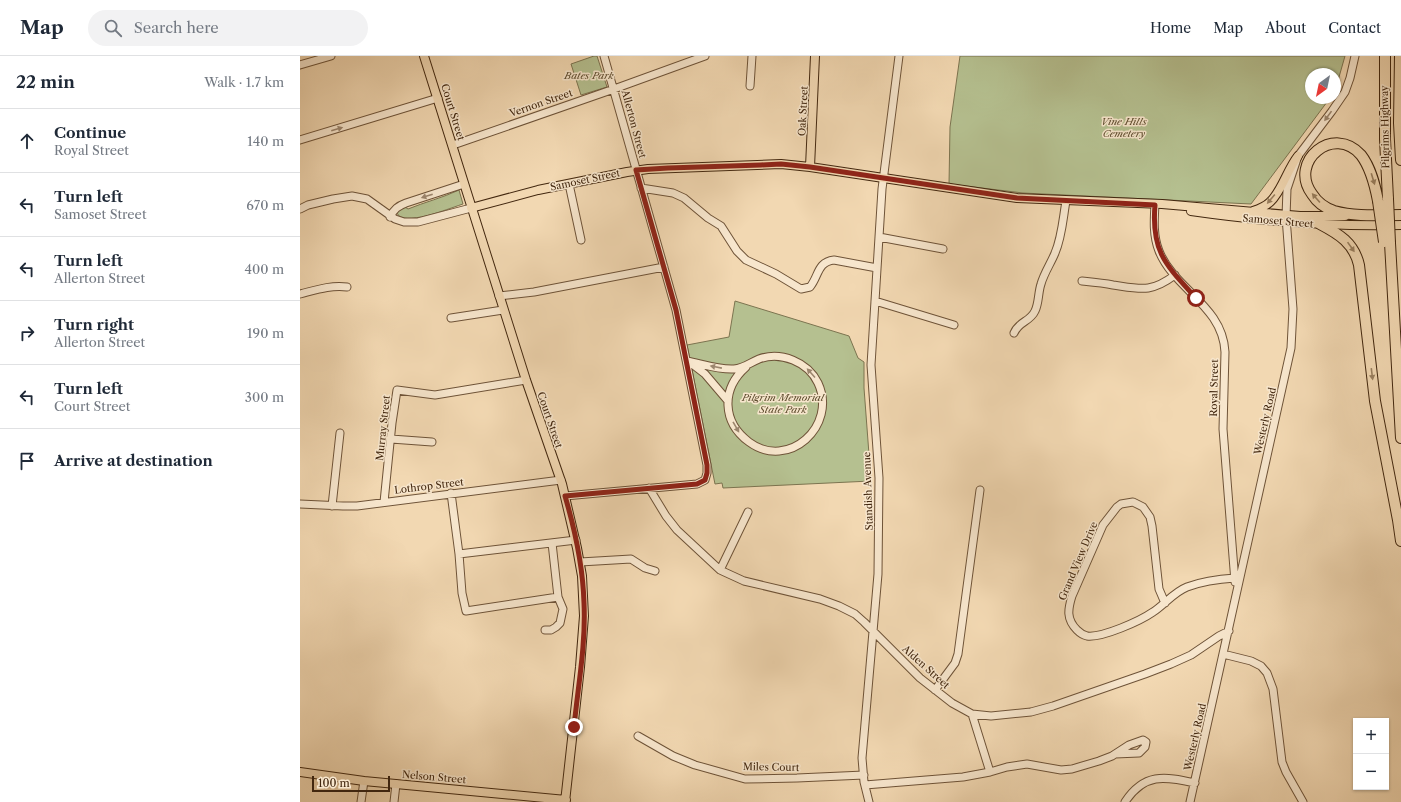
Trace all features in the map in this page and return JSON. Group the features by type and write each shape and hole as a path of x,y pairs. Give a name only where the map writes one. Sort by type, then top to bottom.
{"highway":[{"name":"Pilgrims Highway","path":"1383,200 1385,56"},
{"name":"Pilgrims Highway","path":"1400,56 1399,123 1401,160"},
{"path":"1364,216 1334,211 1324,206 1309,189 1306,178 1307,164 1313,154 1326,145 1335,143 1344,144 1353,148 1368,166 1374,184 1383,200 1387,242 1385,264 1392,286 1401,438"},
{"name":"Samoset Street","path":"1364,216 1401,215"},
{"path":"1320,224 1335,232 1347,242 1354,252 1359,265 1375,401 1401,541"}],"main road":[{"name":"Court Street","path":"426,56 503,310 565,496 576,540 584,602 583,637 566,801"},
{"name":"Oak Street","path":"810,167 815,56"},
{"path":"1252,212 1266,205 1272,199 1291,164 1298,156"},
{"name":"Samoset Street","path":"471,208 569,184 636,170 781,164 1017,198 1155,205 1162,204 1252,212 1320,224 1401,225"},
{"name":"Samoset Street","path":"1155,205 1244,218 1364,216"},
{"name":"Nelson Street","path":"300,772 364,781 566,801"}],"street":[{"path":"300,65 331,56"},
{"name":"Allerton Street","path":"565,496 697,484 706,478 707,465 676,310 640,188 604,56"},
{"name":"Vernon Street","path":"453,145 705,56"},
{"path":"750,86 752,56"},
{"name":"Standish Avenue","path":"869,802 862,758 878,574 879,517 871,365 883,178 899,56"},
{"name":"Westerly Road","path":"1190,802 1291,348 1293,309 1286,218 1287,189 1298,156 1345,92 1355,56"},
{"path":"300,140 438,98"},
{"path":"390,217 398,206 406,202 464,184"},
{"path":"569,184 581,240"},
{"path":"640,188 673,193 684,198 708,218 721,226 737,251 746,260 776,274 801,289 810,287 814,283 821,267 828,261 834,260 877,268"},
{"path":"300,209 308,205 352,196 367,199 390,217 404,222 418,222 471,208"},
{"path":"1014,333 1016,328 1033,315 1036,310 1041,283 1056,252 1066,201"},
{"path":"300,205 308,205"},
{"name":"Royal Street","path":"1155,205 1154,230 1156,244 1164,261 1211,316 1221,331 1224,340 1223,429 1236,595"},
{"path":"879,237 943,250"},
{"path":"499,296 534,292 664,267"},
{"path":"1082,281 1144,289 1158,286 1176,275"},
{"path":"300,294 327,287 347,287"},
{"path":"875,301 954,325"},
{"path":"451,318 503,310"},
{"path":"780,356 790,359 806,368 813,375 822,392 822,407 820,421 808,439 801,444 785,450 768,451 759,449 739,433 731,418 728,402 733,381 746,367 750,363 760,359 780,356"},
{"path":"687,361 720,368 731,369 746,367"},
{"path":"687,361 698,367 706,374 728,402"},
{"name":"Murray Street","path":"384,502 397,390 435,395 526,380"},
{"path":"332,506 340,432"},
{"path":"391,439 432,442"},
{"name":"Lothrop Street","path":"300,504 357,506 560,480"},
{"name":"Alden Street","path":"649,488 666,516 677,530 720,570 744,581 813,597 839,606 855,614 920,678 952,703 972,714 1003,715 1031,712 1053,706 1171,664 1191,655 1229,631"},
{"path":"935,690 955,663 958,654 980,490"},
{"path":"451,493 459,554 462,593 466,611 558,598"},
{"name":"Grand View Drive","path":"1165,603 1159,589 1152,526 1147,512 1144,507 1133,502 1121,504 1112,511 1100,531 1072,596 1069,609 1069,619 1079,632 1087,636 1104,633 1140,620 1165,603 1186,588 1211,580 1235,578"},
{"path":"720,570 748,512"},
{"path":"459,554 576,540"},
{"path":"545,630 551,630 560,623 563,609 558,598 552,543"},
{"path":"580,562 631,559 645,568 655,571"},
{"path":"1223,654 1251,661 1261,666 1267,673 1273,689 1282,762 1303,802"},
{"path":"972,714 990,772"},
{"name":"Miles Court","path":"638,736 673,756 695,765 745,778 797,778 864,775"},
{"path":"865,784 963,777 1027,764 1061,770 1072,769 1085,766 1115,754"},
{"path":"1125,802 1136,787 1150,780 1168,778 1194,783"},
{"path":"361,802 364,781"},
{"path":"394,802 396,784"}],"green space":[{"name":"Bates Park","path":"597,56 607,87 581,95 571,64"},
{"name":"Vine Hills Cemetery","path":"960,56 1345,56 1341,70 1341,68 1305,68 1305,104 1326,104 1251,204 1023,193 949,184 950,127"},
{"path":"459,190 463,204 415,218 399,216 397,211 405,207 408,209"},
{"name":"Pilgrim Memorial State Park","path":"735,301 849,336 858,358 864,362 864,388 871,481 723,488 722,483 715,484 687,345 729,337"}],"route":[{"path":"574,727 583,637 584,602 582,576 577,548 565,496 697,484 705,480 707,473 707,465 676,310 636,170 781,164 1017,198 1155,205 1154,223 1156,244 1169,268 1196,298"}]}
